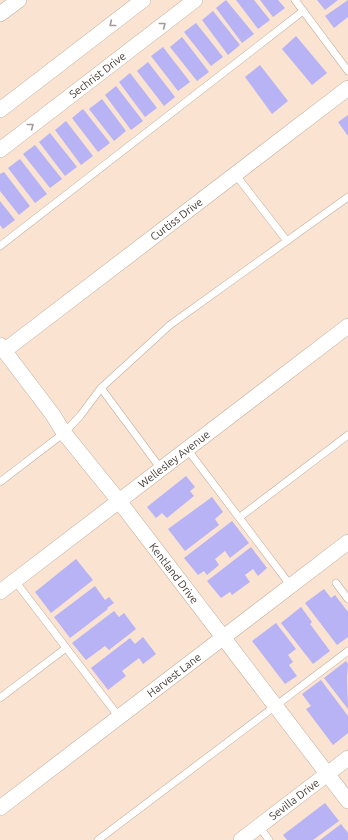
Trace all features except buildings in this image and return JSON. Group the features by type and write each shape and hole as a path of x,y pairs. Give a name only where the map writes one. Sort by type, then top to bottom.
{"street":[{"path":"0,14 19,0"},
{"path":"0,110 143,0"},
{"name":"Sechrist Drive","path":"0,150 195,0"},
{"name":"Curtiss Drive","path":"2,348 348,88"},
{"name":"Wellesley Avenue","path":"0,592 348,326"},
{"name":"Kentland Drive","path":"2,348 53,415 64,433 119,501 348,801"},
{"name":"Harvest Lane","path":"0,808 348,542"},
{"name":"Sevilla Drive","path":"241,840 348,758"}],"lane":[{"path":"295,0 348,71"},
{"path":"0,246 303,11"},
{"path":"235,174 287,241"},
{"path":"0,482 64,433 80,416 101,388 170,325 348,198"},
{"path":"101,388 160,469"},
{"path":"240,517 348,435"},
{"path":"187,449 291,586"},
{"path":"15,581 119,717"},
{"path":"336,583 348,599"},
{"path":"0,698 66,648"},
{"path":"98,840 348,651"},
{"path":"259,826 269,840"}]}
